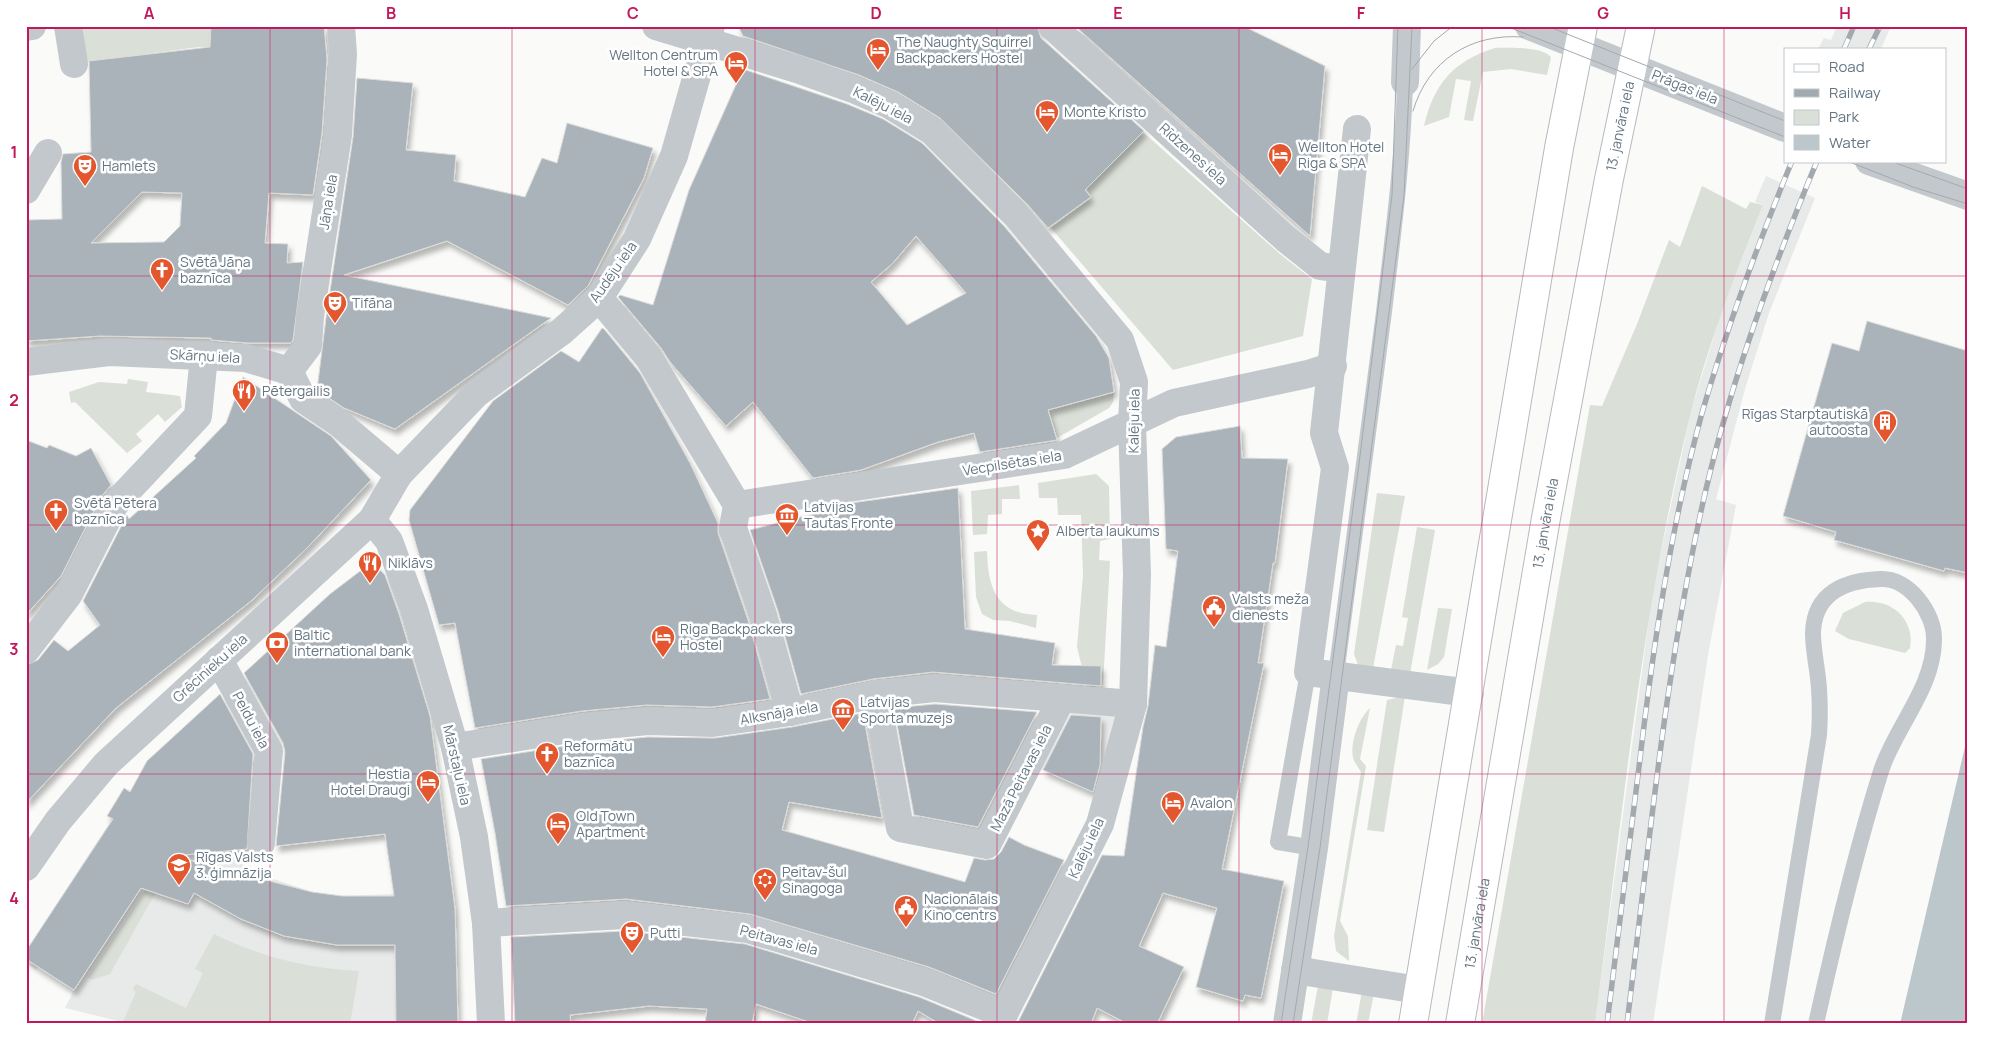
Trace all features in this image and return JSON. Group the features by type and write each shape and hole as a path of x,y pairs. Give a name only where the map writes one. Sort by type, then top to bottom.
{"main road":[{"name":"13. janvāra iela","path":"1460,1024 1546,518 1609,179 1641,26"},
{"path":"1413,1024 1580,36"}],"street":[{"path":"26,27 32,26"},
{"path":"68,26 74,64"},
{"name":"Jāņa iela","path":"289,371 308,346 310,316 350,54 340,26"},
{"name":"Kalēju iela","path":"656,26 709,34 890,105 932,131 1016,215 1120,340 1134,382 1132,424 1137,574 1133,704 1100,824 1001,1019"},
{"name":"Rīdzenes iela","path":"1052,26 1286,239 1320,266 1341,269"},
{"path":"1405,82 1407,26"},
{"name":"Prāgas iela","path":"1528,26 1580,36 1633,66 1784,128"},
{"name":"Audēju iela","path":"399,474 476,394 561,332 599,298 637,239 674,156 709,34"},
{"path":"1357,129 1341,269 1333,366 1324,433 1336,468 1308,672 1470,693"},
{"path":"26,190 48,153"},
{"path":"1872,162 1968,196"},
{"path":"599,298 649,358 737,506 733,528 763,615 790,712"},
{"name":"Skārņu iela","path":"26,362 109,352 246,358 289,371"},
{"path":"26,650 69,594 115,504 198,416 204,356"},
{"name":"Vecpilsētas iela","path":"737,506 1064,455 1174,403 1308,374 1333,366"},
{"path":"289,371 303,399 340,424 399,474"},
{"name":"Grēcinieku iela","path":"26,867 58,821 106,764 372,520 399,474"},
{"name":"Mārstaļu iela","path":"372,520 390,541 414,609 455,747 474,837 486,923 491,1024"},
{"name":"Peldu iela","path":"219,660 269,751 262,843"},
{"path":"1287,1024 1314,848 1336,675"},
{"name":"Alksnāja iela","path":"455,747 583,727 648,721 714,723 790,712 876,694 935,688 1133,704"},
{"name":"Mazā Peitavas iela","path":"876,694 900,828 987,845 1062,698"},
{"name":"Peitavas iela","path":"486,923 624,915 748,929 924,982 1001,1019"},
{"path":"1295,970 1418,990"}],"lane":[{"path":"1336,675 1370,429 1399,177 1405,82"},
{"path":"1772,1024 1819,735 1819,689 1814,645 1814,623 1820,608 1830,595 1842,585 1860,579 1885,578 1906,588 1930,615 1934,638 1930,669 1882,768 1847,883 1816,1024"},
{"path":"1308,672 1278,842 1314,848"}],"shaded area":[{"path":"1837,26 1891,26 1881,48 1819,48 1824,38 1831,40"},
{"path":"1766,176 1815,198 1769,313 1745,389 1716,499 1736,505 1708,655 1653,1024 1595,1024 1653,589 1691,411 1721,313 1763,205 1755,202"},
{"path":"1074,710 1117,717 1096,794 1041,769"},
{"name":"Rīgas Valsts 3. ģimnāzija","path":"157,752 229,814 242,848 235,860 256,873 312,892 342,896 419,893 420,909 455,908 458,1024 130,1024 65,1008 74,990 38,967 36,970 26,963 26,951 112,819 107,816 124,788 131,791 145,764"}],"green space":[{"path":"101,26 211,26 211,39 228,47 199,47 87,62 82,28"},
{"path":"1495,48 1524,48 1546,53 1551,57 1547,75 1511,69 1483,72 1473,121 1464,120 1471,81 1456,79 1449,117 1424,126 1433,98 1448,76 1468,60 1480,53"},
{"path":"1143,132 1280,254 1312,279 1303,336 1173,370 1051,228 1091,198 1087,188"},
{"path":"1702,186 1746,209 1750,202 1763,205 1706,359 1691,412 1674,487 1659,563 1634,716 1595,1024 1482,1024 1590,405 1602,406 1637,324 1669,240 1680,247"},
{"path":"128,379 148,382 146,392 180,396 182,407 165,422 158,414 136,434 142,441 127,453 75,402 71,403 69,392 99,382 127,384"},
{"path":"1114,392 1113,402 1109,408 1057,438 1048,410"},
{"path":"1096,474 1109,486 1110,539 1100,541 1099,560 1110,561 1103,684 1099,689 1087,688 1077,647 1083,575 1081,515 1058,515 1057,498 1039,498 1038,483"},
{"path":"1019,485 1020,499 1002,499 1002,514 988,515 987,534 973,535 971,491"},
{"path":"1377,493 1405,496 1373,668 1358,665 1354,654"},
{"path":"1417,527 1435,530 1410,674 1391,670 1396,645 1403,646 1408,618 1402,617"},
{"path":"987,551 989,576 997,596 1003,604 1012,610 1037,615 1036,628 1010,621 993,620 982,614 976,597 974,552"},
{"path":"1865,602 1884,604 1900,613 1909,629 1911,638 1910,648 1905,653 1849,639 1835,631 1843,613"},
{"path":"1438,608 1452,609 1444,657 1438,664 1427,670"},
{"path":"1405,696 1384,832 1367,830 1387,700"},
{"path":"1370,708 1360,759 1366,766 1340,921 1348,936 1349,961 1336,951 1334,936 1361,772 1353,758 1354,738 1362,718"},
{"path":"162,864 163,887 153,897 110,974 92,980 88,977"},
{"path":"214,934 249,949 285,960 321,967 359,971 350,1024 123,1022 136,992 133,989 136,984 186,1008 203,973 195,969"},
{"path":"1318,986 1333,988 1327,1024 1311,1024"},
{"path":"1362,991 1374,993 1368,1024 1356,1024"}],"water":[{"path":"1968,734 1968,1024 1900,1024"}],"building":[{"path":"211,26 324,26 327,59 322,133 313,195 269,193 265,243 288,244 287,263 303,262 293,340 291,343 248,343 211,340 211,338 100,336 26,341 26,220 62,219 61,162 63,154 91,152 89,61 210,47","holes":["142,192 182,193 180,226 164,242 91,243"]},
{"path":"738,26 1037,26 1041,38 1144,131 1085,190 1091,197 1048,228 1027,204 940,118 898,92 859,75 743,36"},
{"name":"Wellton Hotel Riga & SPA","path":"1075,26 1243,26 1325,66 1310,236"},
{"path":"743,69 847,104 883,119 922,143 1004,226 1096,336 1109,358 1114,392 1048,410 1057,440 980,452 974,433 938,442 861,470 813,478 753,402 726,426 670,362 661,348 618,297 620,295 653,305 689,190","holes":["916,236 966,293 907,325 871,282 892,264"]},
{"path":"357,78 413,83 406,150 456,155 454,181 525,197 542,158 557,163 567,123 653,148 644,178 588,286 568,305 447,241 344,275 551,318 395,429 344,408 317,390 353,137"},
{"name":"Rīgas Starptautiskā autoosta","path":"1867,321 1968,351 1968,573 1945,568 1944,571 1834,540 1836,532 1783,516 1832,343 1859,351"},
{"path":"602,328 640,373 690,463 718,523 718,533 748,620 770,699 712,707 647,705 582,711 475,728 455,623 439,625 409,520 410,510 493,401 561,351 579,362"},
{"path":"243,377 331,436 371,480 306,549 251,601 116,708 26,803 26,665 38,660 54,640 68,651 100,625 83,601 127,515 129,519 196,458 194,456 226,423"},
{"path":"1240,426 1242,458 1288,459 1275,563 1273,563 1258,663 1264,663 1222,869 1284,881 1261,998 1245,995 1243,1001 1196,987 1217,908 1163,893 1139,946 1184,967 1157,1024 1128,1024 1097,1008 1091,1024 1017,1024 1102,855 1124,856 1143,727 1148,706 1155,645 1166,647 1178,551 1166,549 1162,449 1176,437"},
{"name":"Svētā Pētera baznīca","path":"26,440 47,448 49,445 76,456 91,448 111,485 101,497 61,576 26,615"},
{"path":"958,488 965,629 1055,643 1052,665 1101,666 1101,686 933,672 873,679 801,694 778,611 750,530 839,507 837,505"},
{"path":"372,562 385,575 430,716 455,909 458,1024 396,1024 395,945 337,945 284,936 241,919 194,893 188,904 141,888 74,990 26,959 26,951 113,819 107,816 124,788 130,792 147,761 220,694 253,754 247,849 173,856 312,892 342,896 394,896 385,834 276,846 285,752 283,743 244,673 330,594"},
{"path":"935,704 1037,712 978,827 914,815 894,708"},
{"path":"863,713 882,818 789,802 782,830 965,882 974,858 994,859 1001,852 1009,837 1024,845 1064,860 996,994 929,967 750,914 626,899 506,906 481,759 585,743 648,737 715,738 792,727"},
{"path":"1071,715 1101,717 1100,765 1093,792 1043,770"},
{"path":"624,931 745,944 919,997 984,1024 940,1024 918,1011 912,1024 815,1024 756,1004 752,1024 705,1024 707,1009 649,1006 570,1015 571,1024 515,1024 511,937"}],"tram line":[{"path":"1281,1024 1308,847 1360,456 1392,195 1398,26"},
{"path":"1293,1024 1320,848 1404,196 1412,26"},
{"path":"1412,69 1434,41 1453,26"},
{"path":"1506,26 1784,137"},
{"path":"1547,26 1784,121"},
{"path":"1413,111 1429,77 1454,53 1469,45 1486,40 1504,37 1523,37"},
{"path":"1850,162 1913,187 1968,204"},
{"path":"1893,162 1968,189"}],"railway":[{"path":"1844,48 1854,26"},
{"path":"1869,48 1880,26"},
{"path":"1607,1024 1650,678 1664,589 1681,501 1702,413 1732,317 1792,162"},
{"path":"1627,1024 1676,642 1700,516 1723,425 1750,336 1782,248 1817,162"}],"place":[{"name":"The Naughty Squirrel Backpackers Hostel","path":"878,71"},
{"name":"Wellton Centrum Hotel & SPA","path":"736,84"},
{"name":"Monte Kristo","path":"1047,133"},
{"name":"Wellton Hotel Riga & SPA","path":"1280,176"},
{"name":"Hamlets","path":"85,187"},
{"name":"Svētā Jāņa baznīca","path":"162,291"},
{"name":"Tifāna","path":"335,324"},
{"name":"Pētergailis","path":"244,412"},
{"name":"Rīgas Starptautiskā autoosta","path":"1885,443"},
{"name":"Svētā Pētera baznīca","path":"56,532"},
{"name":"Latvijas Tautas Fronte","path":"787,536"},
{"name":"Alberta laukums","path":"1038,552"},
{"name":"Niklāvs","path":"370,584"},
{"name":"Valsts meža dienests","path":"1214,628"},
{"name":"Riga Backpackers Hostel","path":"663,658"},
{"name":"Baltic international bank","path":"277,664"},
{"name":"Latvijas Sporta muzejs","path":"843,731"},
{"name":"Reformātu baznīca","path":"547,775"},
{"name":"Hestia Hotel Draugi","path":"428,803"},
{"name":"Avalon","path":"1173,824"},
{"name":"Old Town Apartment","path":"558,845"},
{"name":"Rīgas Valsts 3. ģimnāzija","path":"179,886"},
{"name":"Peitav-šul Sinagoga","path":"765,901"},
{"name":"Nacionālais Kino centrs","path":"906,928"},
{"name":"Putti","path":"632,954"}]}
